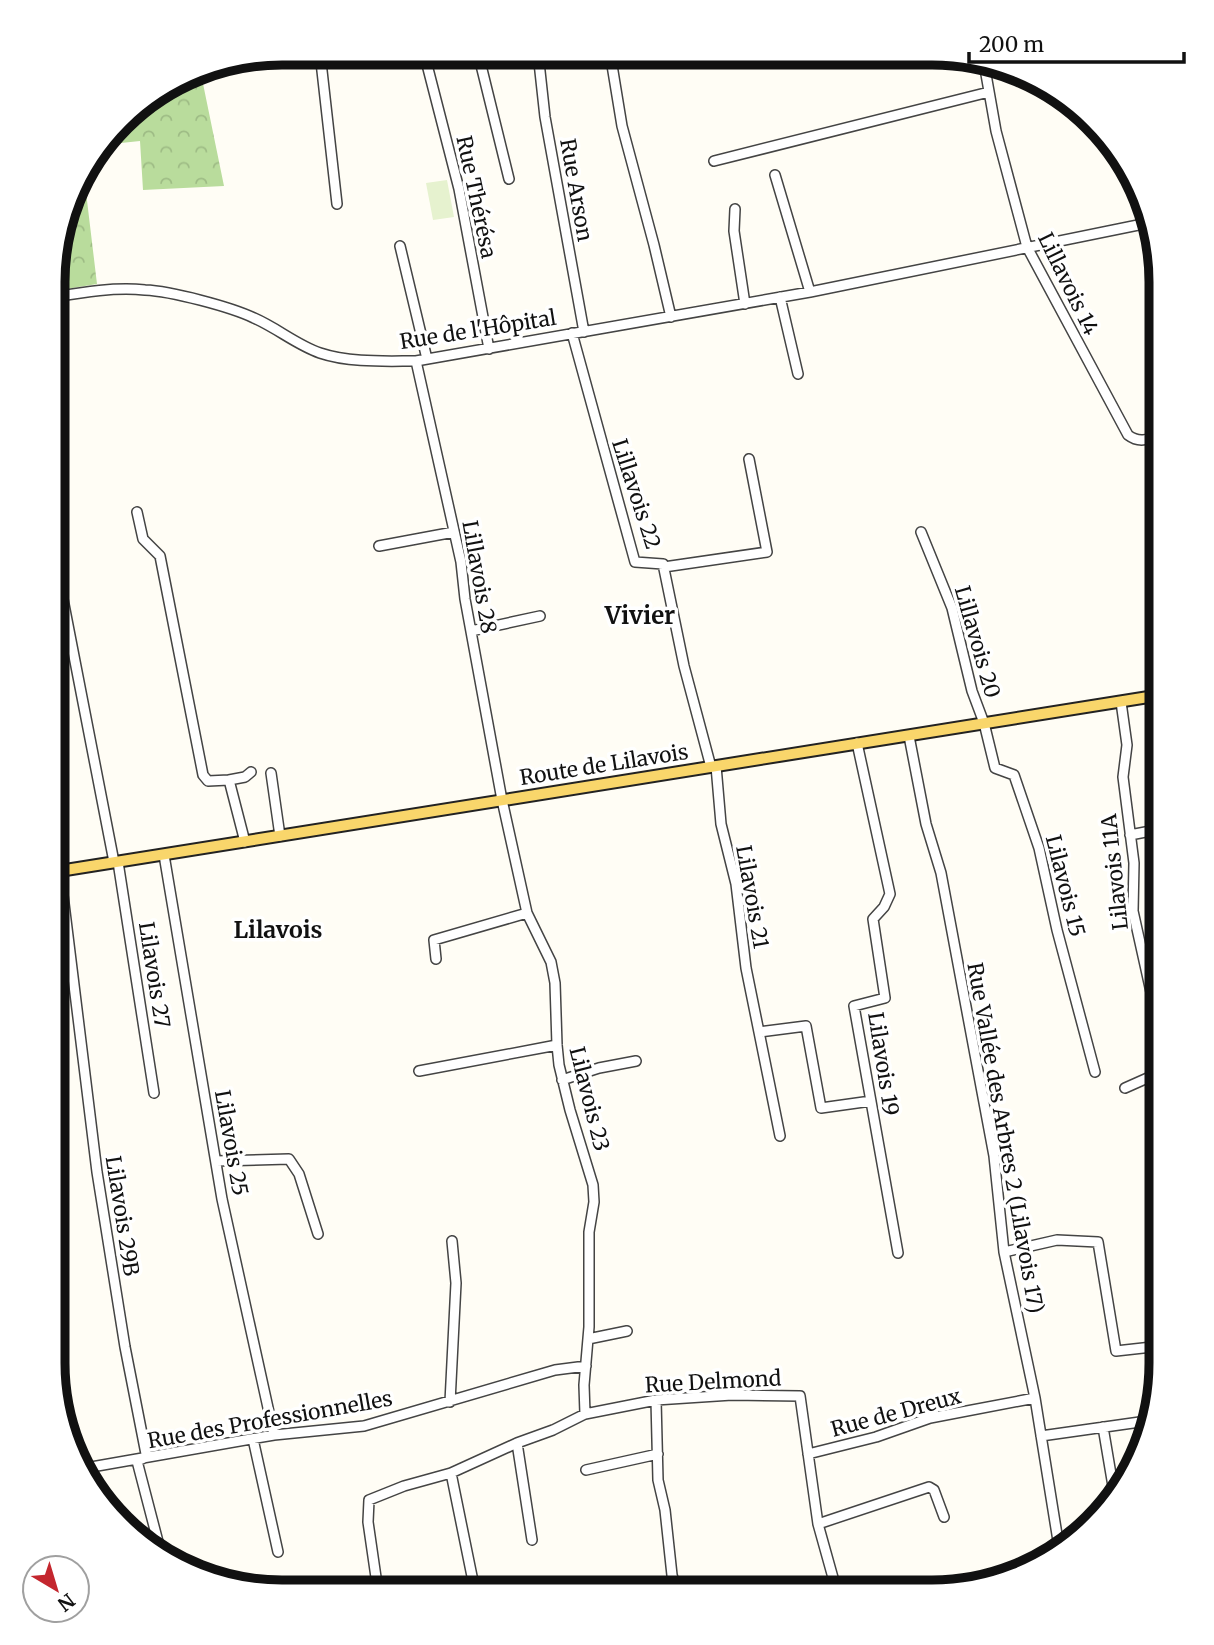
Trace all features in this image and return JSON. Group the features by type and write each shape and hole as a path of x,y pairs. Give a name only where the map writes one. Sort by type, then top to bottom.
{"main road":[{"name":"Route de Lilavois","path":"65,871 1149,697"}],"street":[{"path":"321,65 337,204"},
{"name":"Rue Thérésa","path":"427,65 459,189 489,349"},
{"path":"481,65 509,178"},
{"name":"Rue Arson","path":"539,65 545,117 584,332"},
{"path":"612,65 622,126 671,317"},
{"name":"Lillavois 14","path":"985,72 996,131 1027,247 1128,435 1134,440 1149,439"},
{"path":"714,161 989,92"},
{"path":"775,176 810,292"},
{"path":"735,209 734,231 745,303"},
{"name":"Rue de l'Hôpital","path":"65,295 90,291 146,290 252,317 321,354 369,361 416,361 810,292 1141,224"},
{"path":"400,246 427,359"},
{"path":"780,297 798,374"},
{"name":"Lillavois 22","path":"572,334 635,562 663,564 684,666 713,767"},
{"name":"Lillavois 28","path":"416,361 454,533 502,800"},
{"path":"664,568 767,552 749,458"},
{"path":"137,512 143,539 160,556 203,775 208,781 229,780 251,772"},
{"name":"Lillavois 20","path":"921,532 952,608 972,691 984,723"},
{"path":"380,546 454,533"},
{"name":"Lilavois 27","path":"65,616 116,862 154,1093"},
{"path":"471,631 540,616"},
{"name":"Lilavois 11A","path":"1122,702 1127,745 1124,777 1134,863 1133,911 1149,983"},
{"name":"Lilavois 15","path":"984,723 995,768 1014,775 1035,836 1095,1072"},
{"name":"Rue Vallée des Arbres 2 (Lilavois 17)","path":"909,736 926,824 941,873 994,1156 1004,1252 1035,1398 1058,1540"},
{"name":"Lilavois 19","path":"857,743 890,894 884,907 873,919 885,998 854,1006 898,1253"},
{"name":"Lilavois 21","path":"713,767 721,824 736,884 746,968 780,1136"},
{"path":"271,773 279,836"},
{"path":"229,780 245,842"},
{"name":"Lilavois 23","path":"502,800 527,913 551,962 555,982 556,1045 562,1080 593,1185 594,1202 589,1232 585,1414"},
{"path":"1130,835 1149,831"},
{"name":"Lilavois 25","path":"164,855 222,1199 274,1435"},
{"path":"436,960 434,940 527,913"},
{"name":"Lilavois 29B","path":"65,932 97,1172 125,1347 146,1454 137,1461 158,1541"},
{"path":"759,1032 806,1026 821,1108 871,1101"},
{"path":"419,1071 556,1045"},
{"path":"562,1080 599,1068 636,1061"},
{"path":"1125,1088 1149,1077"},
{"path":"216,1161 289,1159 299,1174 318,1234"},
{"path":"1004,1252 1057,1240 1098,1242 1115,1351 1149,1347"},
{"path":"450,1402 456,1283 452,1241"},
{"path":"588,1339 627,1331"},
{"name":"Rue des Professionnelles","path":"92,1467 274,1435 363,1426 555,1370 586,1366"},
{"name":"Rue Delmond","path":"376,1580 368,1522 369,1500 404,1486 451,1473 585,1414 656,1400 733,1395 800,1396 818,1524 834,1580"},
{"name":"Rue de Dreux","path":"808,1454 876,1437 930,1418 1035,1398"},
{"path":"656,1400 658,1480 665,1510 673,1580"},
{"path":"1041,1436 1141,1421"},
{"path":"1103,1427 1113,1484"},
{"path":"254,1439 278,1552"},
{"path":"517,1443 532,1540"},
{"path":"586,1470 657,1454"},
{"path":"451,1473 473,1580"},
{"path":"818,1524 929,1487 934,1490 944,1517"}],"green space":[{"path":"202,80 224,186 143,190 140,141 115,144 150,110 173,94"},
{"path":"447,180 454,217 433,220 426,183"},
{"path":"86,190 97,284 65,289 72,226"}],"district":[{"name":"Vivier","path":"640,616"},
{"name":"Lilavois","path":"278,930"}]}
